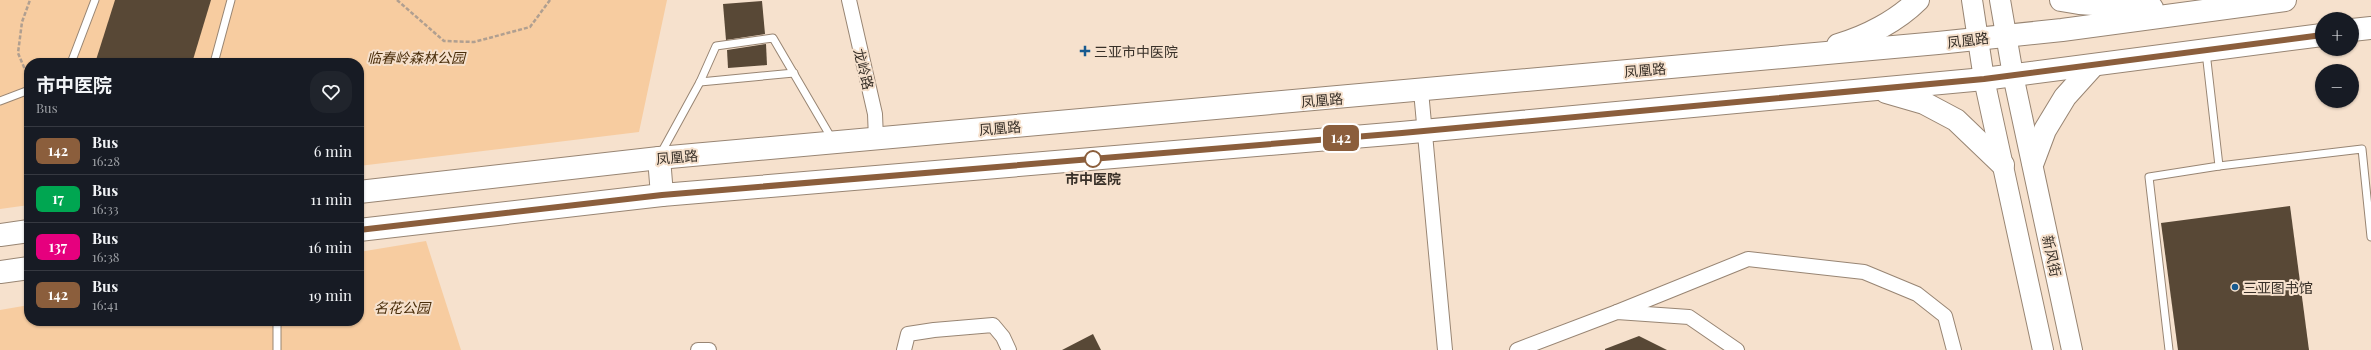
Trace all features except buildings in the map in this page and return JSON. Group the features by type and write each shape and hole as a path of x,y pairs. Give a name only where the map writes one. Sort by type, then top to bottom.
{"highway":[{"path":"1790,56 1840,44 1866,35 1900,16 1918,0"},
{"path":"2061,0 2079,3 2204,11"},
{"name":"凤凰路","path":"364,191 659,158 1421,91 1978,39 2285,0"},
{"path":"2359,29 2371,28"},
{"path":"364,229 662,195 1426,131 1984,79 2315,36"},
{"path":"2033,162 2045,130 2065,97 2093,66"},
{"path":"1874,89 1924,103 1956,120 2003,165"},
{"path":"659,158 662,195"},
{"path":"0,235 24,233"},
{"path":"0,272 24,269"}],"main road":[{"name":"新风街","path":"1972,0 1984,79 2043,350"},
{"name":"新风街","path":"2000,0 2013,75 2033,162 2072,350"}],"street":[{"name":"龙岭路","path":"849,0 875,114 876,139"},
{"path":"1421,91 1426,131 1445,350"},
{"path":"1518,350 1748,259 1864,272 1917,294 1945,316 1954,350"},
{"path":"1617,312 1689,317 1737,350"},
{"path":"904,350 908,334 934,330 993,325 1003,337 1009,350"},
{"path":"698,350 709,350"}],"lane":[{"path":"73,58 95,0"},
{"path":"215,58 231,0"},
{"path":"659,158 700,82 716,46 773,38 834,143"},
{"path":"2206,50 2219,166"},
{"path":"700,82 794,73"},
{"path":"0,101 24,92"},
{"path":"2170,350 2149,177 2219,166 2362,149 2371,238"},
{"path":"277,326 277,350"}],"path":[{"path":"24,67 18,53 22,22 30,0"},
{"path":"397,0 444,41 474,42 530,27 550,0"}],"green space":[{"name":"临春岭森林公园","path":"0,0 667,0 639,132 364,165 364,58 24,58 24,206 0,209"},
{"name":"名花公园","path":"426,241 461,350 0,350 0,310 24,306 24,326 364,326 364,251"}],"bus line":[{"name":"142","path":"364,229 662,195 1402,133 1984,79 2315,36"}],"place":[{"name":"三亚市中医院","path":"1085,51"},
{"name":"市中医院","path":"1093,159"},
{"name":"三亚图书馆","path":"2235,287"}]}
